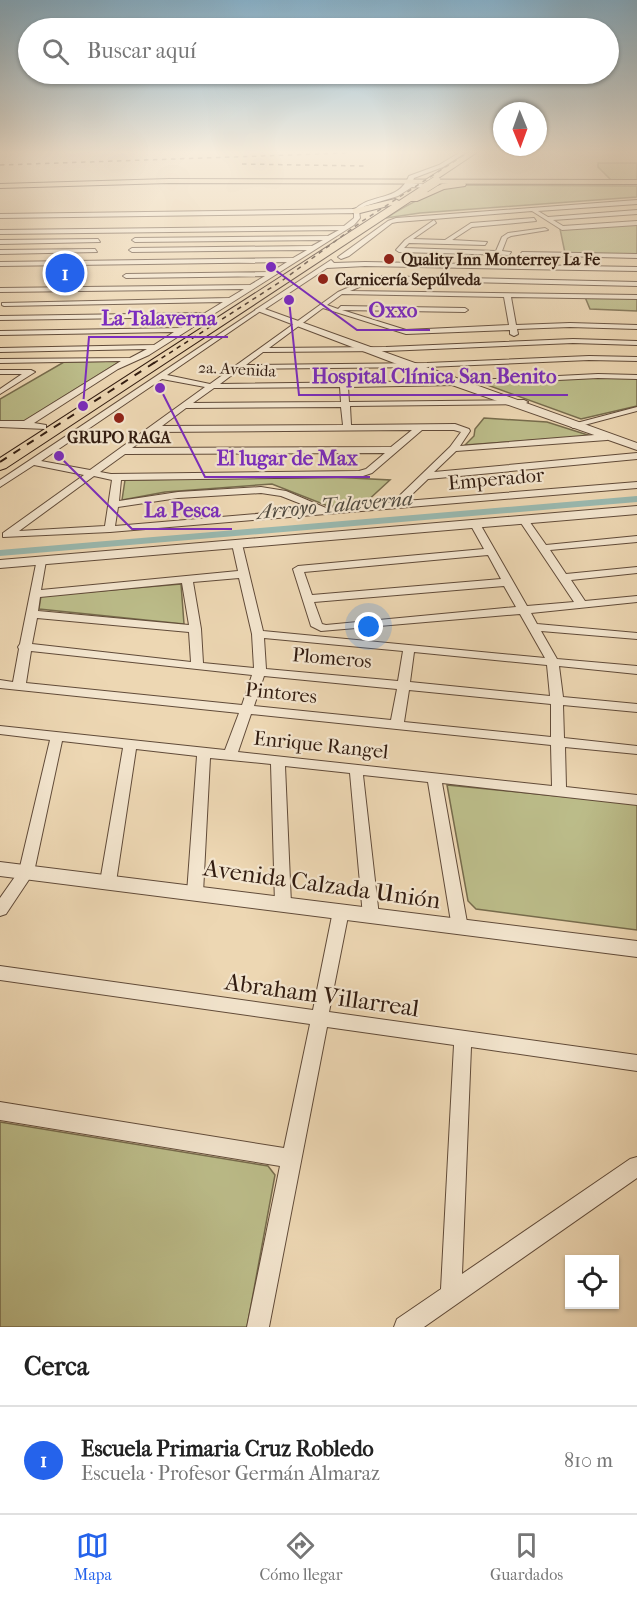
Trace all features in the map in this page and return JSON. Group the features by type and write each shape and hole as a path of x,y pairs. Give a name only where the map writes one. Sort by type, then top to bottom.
{"highway":[{"path":"352,227 361,215"},
{"path":"0,453 373,215"},
{"path":"0,466 302,269 340,254 390,215"},
{"path":"302,269 324,266"},
{"path":"0,466 40,450 53,448"}],"street":[{"path":"0,216 76,215"},
{"path":"324,266 392,222 475,215"},
{"path":"541,215 562,228 637,222"},
{"path":"547,219 599,215"},
{"path":"446,242 471,225 534,220"},
{"path":"434,222 407,241 400,251 509,254"},
{"path":"0,232 352,227 340,254"},
{"path":"498,253 505,237 510,234 545,230"},
{"path":"92,262 102,231"},
{"path":"113,316 137,231"},
{"path":"135,240 340,254"},
{"path":"0,242 98,241"},
{"path":"407,241 485,243"},
{"path":"0,484 262,308 302,269 314,248"},
{"path":"132,250 314,248 340,254 365,264 637,269"},
{"path":"0,252 95,251"},
{"path":"419,252 420,278"},
{"path":"522,254 637,256"},
{"path":"582,255 601,296"},
{"path":"593,256 613,296"},
{"path":"0,264 130,262 302,269"},
{"path":"126,276 272,274 302,269"},
{"path":"26,424 115,367 135,359 272,274"},
{"path":"3,536 300,322 326,307 340,293 370,278 637,284"},
{"path":"462,279 468,329"},
{"path":"0,290 250,287"},
{"path":"2,307 11,290"},
{"path":"340,293 637,297"},
{"path":"507,294 520,361"},
{"path":"2,307 230,300"},
{"path":"326,307 465,310"},
{"path":"326,307 400,331 570,325 637,327"},
{"path":"262,308 455,383 510,403 577,423 635,445"},
{"path":"0,318 206,315"},
{"path":"300,322 386,349 635,445"},
{"path":"0,333 182,330"},
{"path":"261,350 386,349 573,341 637,342"},
{"path":"0,350 155,347"},
{"path":"238,367 410,366 589,358 637,359"},
{"path":"0,361 135,359"},
{"path":"0,372 31,372 0,392"},
{"name":"2a. Avenida","path":"160,376 211,386 344,386 598,376 637,377"},
{"path":"344,386 347,428"},
{"path":"183,406 524,402"},
{"path":"577,423 637,409"},
{"path":"2,424 43,427"},
{"path":"33,462 88,474 117,477 364,474 420,427"},
{"path":"152,429 420,427 464,429 467,433 453,450 396,505"},
{"path":"453,450 607,436"},
{"path":"121,451 394,450"},
{"path":"426,476 637,456"},
{"path":"110,529 117,477"},
{"name":"Emperador","path":"3,536 637,485"},
{"path":"113,505 178,495 261,490 283,493 326,511"},
{"path":"0,564 637,510"},
{"path":"524,520 582,605"},
{"path":"475,524 536,627 553,662 557,699 559,791"},
{"path":"543,548 637,539"},
{"path":"230,755 260,671 258,634 237,544"},
{"path":"491,552 298,569 317,626 321,628 637,599"},
{"path":"19,685 41,561"},
{"path":"563,578 637,570"},
{"path":"35,594 244,574"},
{"path":"188,580 195,629 197,666"},
{"path":"308,599 509,582"},
{"path":"31,614 195,629"},
{"path":"536,627 637,636"},
{"path":"258,634 637,670"},
{"name":"Plomeros","path":"24,647 637,708"},
{"path":"397,726 409,648"},
{"name":"Pintores","path":"0,684 637,750"},
{"name":"Enrique Rangel","path":"0,730 637,800"},
{"path":"0,910 26,872 57,736"},
{"path":"108,882 130,744"},
{"path":"195,893 204,752"},
{"path":"278,760 283,904"},
{"path":"356,769 371,916"},
{"path":"434,777 460,928"},
{"name":"Avenida Calzada Unión","path":"0,868 637,949"},
{"path":"258,1327 341,911"},
{"name":"Abraham Villarreal","path":"0,973 637,1063"},
{"path":"451,1295 463,1039"},
{"path":"0,1112 292,1159"},
{"path":"405,1327 637,1166"}],"green space":[{"path":"391,215 407,215 386,218"},
{"path":"637,223 637,255 565,253 560,229"},
{"path":"585,297 637,298 637,311 590,309"},
{"path":"121,361 23,422 0,422 0,399 64,362"},
{"path":"637,378 637,406 581,419 482,383"},
{"path":"484,418 547,422 591,436 465,445 474,436 475,429"},
{"path":"332,477 390,480 365,503 328,506 272,484 165,492 122,500 125,480"},
{"path":"181,584 184,624 39,609 41,596"},
{"path":"447,785 637,804 637,930 476,909 468,901"},
{"path":"0,1122 268,1166 275,1175 247,1327 0,1327"}],"waterway":[{"name":"Arroyo Talaverna","path":"0,553 637,499"}],"railway":[{"path":"154,363 283,280 372,215"},
{"path":"0,462 157,361"}],"place":[{"name":"Quality Inn Monterrey La Fe","path":"389,259"},
{"name":"Oxxo","path":"271,267"},
{"name":"Escuela Primaria Cruz Robledo","path":"65,273"},
{"name":"Carnicería Sepúlveda","path":"323,279"},
{"name":"Hospital Clínica San Benito","path":"289,300"},
{"name":"El lugar de Max","path":"160,388"},
{"name":"La Talaverna","path":"83,406"},
{"name":"GRUPO RAGA","path":"119,418"},
{"name":"La Pesca","path":"59,456"}]}
